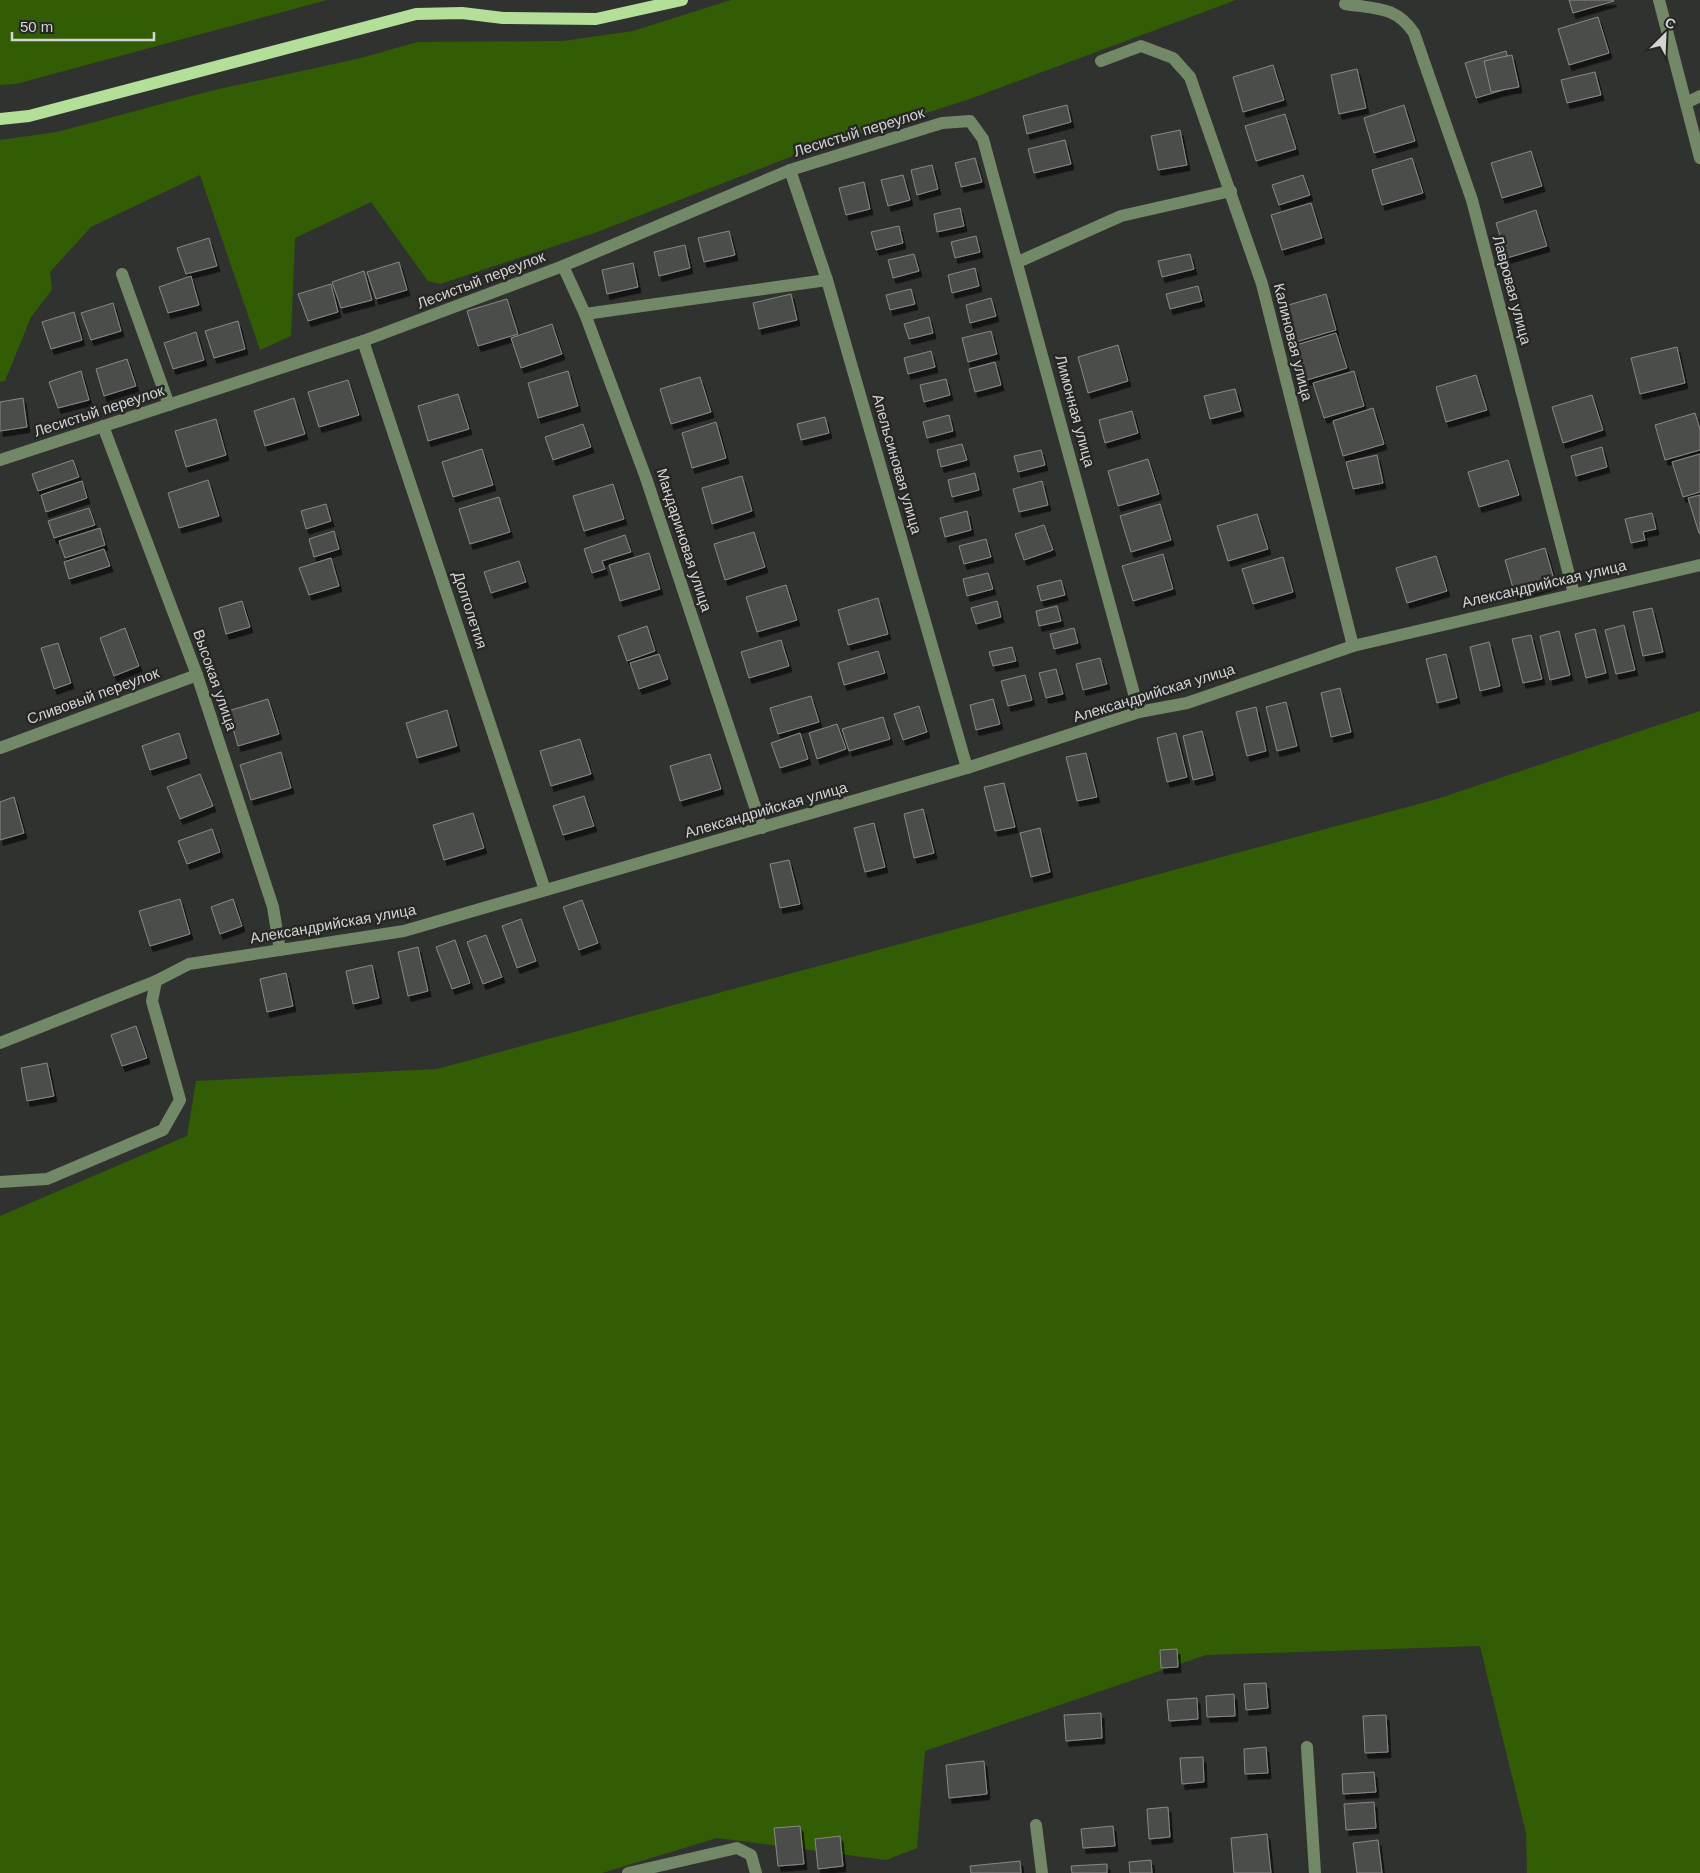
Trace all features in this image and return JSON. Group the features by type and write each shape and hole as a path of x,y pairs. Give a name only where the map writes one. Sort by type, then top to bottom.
{"main road":[{"path":"0,118 28,116 416,14 462,13 503,18 596,19 682,0"}],"street":[{"path":"1659,0 1700,158"},
{"name":"Лавровая улица","path":"1345,4 1387,10 1404,19 1414,34 1472,200 1574,594"},
{"name":"Калиновая улица","path":"1101,61 1141,46 1172,58 1190,77 1262,284 1353,646"},
{"path":"1686,102 1700,96"},
{"name":"Лесистый переулок","path":"0,460 364,341 563,266 790,170 942,123 970,121"},
{"name":"Лимонная улица","path":"970,121 983,139 1139,712"},
{"name":"Апельсиновая улица","path":"790,170 827,280 967,768"},
{"path":"1018,262 1120,216 1231,191"},
{"name":"Мандариновая улица","path":"563,266 585,314 646,478 762,828"},
{"path":"122,274 169,405"},
{"path":"585,314 827,280"},
{"name":"Долголетия","path":"364,341 545,890"},
{"name":"Высокая улица","path":"104,426 197,675 273,907 280,950"},
{"name":"Александрийская улица","path":"0,1042 156,981 189,964 404,931 967,768 1139,712 1186,703 1353,646 1700,565"},
{"name":"Сливовый переулок","path":"0,748 197,675"},
{"path":"0,1182 47,1179 163,1130 180,1100 152,1001 156,981"},
{"path":"1306,1747 1315,1873"},
{"path":"1036,1825 1042,1873"},
{"path":"628,1873 737,1848 751,1855 756,1873"}],"green space":[{"path":"0,0 327,0 16,84 0,85"},
{"path":"731,0 1236,0 967,100 803,152 597,232 440,284 428,281 371,202 295,238 291,336 260,350 200,175 91,227 50,272 52,290 31,317 5,381 0,382 0,140 57,132 210,91 361,58 417,42 563,41 633,31"},
{"path":"1700,711 1700,1873 1527,1873 1526,1833 1480,1646 1206,1655 925,1751 917,1848 886,1860 717,1838 602,1873 0,1873 0,1216 187,1136 196,1081 437,1069 1437,799"}],"building":[{"path":"1569,0 1613,0 1614,1 1573,13"},
{"path":"1598,17 1609,53 1569,65 1558,29"},
{"path":"1506,51 1516,86 1476,98 1465,63"},
{"path":"1512,55 1519,87 1491,92 1484,61"},
{"path":"1273,65 1284,100 1243,112 1233,77"},
{"path":"1357,69 1366,108 1339,114 1331,75"},
{"path":"1595,72 1601,95 1567,103 1561,80"},
{"path":"1067,105 1071,122 1027,134 1023,116"},
{"path":"1404,105 1415,141 1374,153 1364,118"},
{"path":"1285,114 1296,149 1256,161 1245,126"},
{"path":"1180,130 1187,165 1158,170 1151,136"},
{"path":"1065,140 1071,164 1034,173 1028,149"},
{"path":"1531,151 1542,186 1502,198 1491,163"},
{"path":"975,158 982,182 961,187 955,163"},
{"path":"1412,158 1423,193 1382,205 1372,170"},
{"path":"932,165 938,189 917,195 911,170"},
{"path":"903,175 910,200 888,206 881,180"},
{"path":"1303,175 1310,195 1279,205 1272,185"},
{"path":"864,182 870,209 846,215 839,188"},
{"path":"1311,203 1322,238 1282,250 1271,215"},
{"path":"960,208 964,226 937,232 934,214"},
{"path":"1536,210 1547,246 1507,258 1496,223"},
{"path":"899,226 903,243 876,250 871,232"},
{"path":"729,231 735,255 704,262 698,238"},
{"path":"976,236 980,252 955,258 951,242"},
{"path":"209,238 217,266 186,274 177,248"},
{"path":"685,245 690,268 659,276 654,252"},
{"path":"914,254 919,271 893,278 888,260"},
{"path":"1190,254 1194,269 1162,277 1158,261"},
{"path":"399,262 407,290 376,299 367,272"},
{"path":"633,263 638,287 607,294 602,270"},
{"path":"975,268 979,286 952,293 948,275"},
{"path":"364,271 372,300 341,308 332,282"},
{"path":"191,276 199,305 168,313 159,287"},
{"path":"331,284 338,312 308,321 298,294"},
{"path":"1198,286 1202,301 1170,309 1166,294"},
{"path":"911,289 915,304 890,310 886,295"},
{"path":"791,294 797,320 759,329 753,303"},
{"path":"1326,294 1336,330 1296,342 1285,306"},
{"path":"991,298 996,316 970,323 966,305"},
{"path":"507,299 518,334 478,346 467,311"},
{"path":"113,303 121,331 91,340 81,313"},
{"path":"74,312 82,340 51,349 42,322"},
{"path":"929,317 933,333 909,339 904,324"},
{"path":"238,321 245,349 214,358 205,331"},
{"path":"552,324 562,354 521,368 511,338"},
{"path":"991,331 997,354 968,362 962,338"},
{"path":"196,332 204,360 173,369 164,343"},
{"path":"1336,333 1347,368 1307,380 1296,345"},
{"path":"1118,345 1128,381 1088,393 1078,357"},
{"path":"1677,347 1685,383 1640,394 1631,358"},
{"path":"931,351 935,367 908,374 904,358"},
{"path":"127,359 136,386 104,396 96,369"},
{"path":"995,362 1001,385 975,392 969,369"},
{"path":"81,371 89,400 58,408 49,382"},
{"path":"568,371 578,406 538,418 528,383"},
{"path":"1354,371 1364,406 1324,418 1313,383"},
{"path":"1476,375 1487,410 1446,422 1436,387"},
{"path":"700,377 711,412 671,424 660,389"},
{"path":"946,379 950,395 924,402 920,385"},
{"path":"348,380 359,415 319,427 308,392"},
{"path":"1235,389 1241,411 1210,419 1204,396"},
{"path":"458,394 469,429 428,441 418,406"},
{"path":"1592,395 1603,430 1563,443 1552,407"},
{"path":"23,398 27,427 0,431 0,402"},
{"path":"294,398 305,434 265,446 254,411"},
{"path":"1373,408 1384,444 1343,456 1333,421"},
{"path":"1132,411 1138,433 1105,443 1099,420"},
{"path":"1695,413 1700,429 1700,450 1665,460 1655,425"},
{"path":"949,415 953,431 927,438 923,422"},
{"path":"825,417 829,433 801,440 797,424"},
{"path":"216,419 226,455 186,467 175,431"},
{"path":"716,422 726,458 692,468 682,433"},
{"path":"583,424 591,447 553,460 545,437"},
{"path":"962,444 967,460 941,467 937,450"},
{"path":"1602,447 1607,467 1576,476 1571,456"},
{"path":"482,449 493,485 453,497 442,462"},
{"path":"1041,450 1045,465 1018,472 1014,456"},
{"path":"1700,454 1700,492 1683,497 1672,462"},
{"path":"1377,455 1383,483 1353,489 1346,462"},
{"path":"1148,459 1159,494 1118,506 1108,471"},
{"path":"73,460 79,477 38,491 32,474"},
{"path":"1508,460 1519,495 1479,507 1468,472"},
{"path":"975,473 979,490 952,497 948,480"},
{"path":"742,476 752,511 712,524 702,488"},
{"path":"208,480 219,516 179,528 168,493"},
{"path":"82,481 87,498 46,512 41,495"},
{"path":"1042,481 1048,505 1019,512 1013,489"},
{"path":"613,484 624,519 584,531 573,496"},
{"path":"1700,495 1700,533 1699,533 1688,498"},
{"path":"499,497 510,532 470,544 459,509"},
{"path":"326,504 331,521 306,529 301,511"},
{"path":"1160,504 1171,540 1131,552 1120,516"},
{"path":"89,508 95,525 54,538 48,521"},
{"path":"967,511 971,530 945,537 940,518"},
{"path":"1652,513 1656,529 1643,532 1645,540 1631,543 1625,519"},
{"path":"1257,514 1268,549 1228,561 1217,526"},
{"path":"1044,525 1053,550 1024,560 1015,534"},
{"path":"100,528 105,545 65,558 59,541"},
{"path":"334,531 339,549 314,557 309,539"},
{"path":"754,532 765,567 725,580 714,544"},
{"path":"625,535 631,552 602,561 605,569 592,573 584,549"},
{"path":"986,539 991,557 964,564 959,546"},
{"path":"1545,548 1555,583 1515,595 1505,560"},
{"path":"104,549 110,566 69,579 64,562"},
{"path":"649,553 660,589 620,601 609,565"},
{"path":"1163,554 1173,589 1133,601 1122,566"},
{"path":"1436,556 1447,591 1407,603 1396,568"},
{"path":"1283,557 1293,592 1253,604 1242,569"},
{"path":"331,558 339,586 309,595 299,568"},
{"path":"519,561 526,582 491,593 484,572"},
{"path":"988,573 993,589 967,596 963,579"},
{"path":"1061,580 1065,595 1041,601 1037,586"},
{"path":"786,585 797,620 757,632 746,597"},
{"path":"878,598 888,634 848,645 838,610"},
{"path":"242,601 250,627 226,634 219,608"},
{"path":"997,601 1001,617 976,624 971,608"},
{"path":"1057,606 1061,621 1039,626 1036,611"},
{"path":"1652,608 1663,652 1643,656 1633,612"},
{"path":"1624,625 1635,670 1616,674 1605,630"},
{"path":"647,626 655,651 627,661 618,636"},
{"path":"125,628 139,666 114,676 100,638"},
{"path":"1074,628 1078,643 1054,649 1050,634"},
{"path":"1595,629 1606,673 1586,678 1575,634"},
{"path":"1559,631 1570,675 1550,680 1540,636"},
{"path":"1531,635 1542,679 1523,683 1512,639"},
{"path":"781,640 789,666 749,678 741,652"},
{"path":"1489,642 1500,686 1480,691 1470,647"},
{"path":"58,643 71,683 54,689 41,648"},
{"path":"1012,647 1016,661 993,666 989,652"},
{"path":"878,651 885,673 844,685 838,663"},
{"path":"659,654 668,679 639,689 630,663"},
{"path":"1446,654 1457,698 1437,703 1426,659"},
{"path":"1100,658 1107,684 1083,690 1076,664"},
{"path":"1056,669 1063,694 1046,698 1039,673"},
{"path":"1025,675 1032,700 1008,706 1001,681"},
{"path":"1340,688 1351,732 1331,737 1321,693"},
{"path":"811,696 819,722 778,734 770,708"},
{"path":"268,699 279,734 238,746 228,711"},
{"path":"993,699 1000,724 976,730 970,705"},
{"path":"1286,702 1297,746 1277,751 1266,707"},
{"path":"919,706 927,732 903,740 894,714"},
{"path":"1256,707 1266,751 1247,756 1236,712"},
{"path":"447,710 457,746 417,758 406,723"},
{"path":"883,717 890,739 849,751 842,729"},
{"path":"837,724 846,749 817,759 809,733"},
{"path":"1202,731 1213,775 1193,780 1183,736"},
{"path":"179,733 187,758 150,770 142,746"},
{"path":"800,733 808,759 780,768 771,743"},
{"path":"1176,733 1187,777 1167,782 1157,738"},
{"path":"580,739 591,774 551,786 540,751"},
{"path":"281,752 291,788 251,800 240,765"},
{"path":"1086,753 1097,797 1077,801 1066,757"},
{"path":"710,754 721,789 680,801 670,766"},
{"path":"200,774 213,806 180,819 167,787"},
{"path":"1004,783 1015,827 995,831 984,787"},
{"path":"584,796 594,826 563,835 553,806"},
{"path":"14,797 24,833 0,840 0,802"},
{"path":"923,809 934,853 914,858 904,814"},
{"path":"473,813 484,848 444,860 433,825"},
{"path":"874,823 885,867 865,872 854,828"},
{"path":"1040,828 1050,872 1031,877 1020,833"},
{"path":"212,829 220,852 187,864 178,841"},
{"path":"789,860 800,904 780,908 770,864"},
{"path":"180,899 190,934 150,946 139,911"},
{"path":"233,899 242,926 220,934 211,907"},
{"path":"582,900 598,943 579,950 563,907"},
{"path":"521,919 536,961 517,968 502,926"},
{"path":"486,935 502,977 483,984 467,942"},
{"path":"455,940 470,983 452,989 436,947"},
{"path":"418,947 428,991 408,996 398,952"},
{"path":"372,965 379,998 353,1004 346,971"},
{"path":"286,973 293,1006 267,1012 260,979"},
{"path":"136,1026 147,1058 122,1066 111,1035"},
{"path":"47,1063 54,1096 27,1101 21,1068"},
{"path":"1177,1649 1178,1667 1161,1668 1160,1650"},
{"path":"1266,1683 1268,1708 1246,1710 1244,1684"},
{"path":"1234,1694 1235,1716 1207,1717 1206,1696"},
{"path":"1197,1698 1198,1719 1169,1721 1167,1700"},
{"path":"1101,1713 1102,1738 1066,1741 1064,1715"},
{"path":"1386,1715 1388,1752 1365,1753 1363,1716"},
{"path":"1266,1747 1268,1773 1245,1774 1244,1749"},
{"path":"1203,1757 1204,1782 1182,1784 1180,1758"},
{"path":"984,1761 987,1794 949,1798 946,1765"},
{"path":"1374,1772 1376,1792 1343,1794 1342,1774"},
{"path":"1374,1802 1376,1828 1346,1830 1344,1804"},
{"path":"1168,1807 1170,1837 1149,1839 1147,1809"},
{"path":"800,1826 804,1864 778,1866 774,1828"},
{"path":"1113,1826 1115,1846 1083,1848 1081,1829"},
{"path":"1267,1834 1271,1873 1234,1873 1231,1838"},
{"path":"840,1836 843,1866 818,1869 815,1839"},
{"path":"1378,1840 1382,1873 1357,1873 1353,1843"},
{"path":"1151,1860 1152,1873 1130,1873 1129,1862"},
{"path":"1020,1861 1021,1873 971,1873 970,1866"},
{"path":"1107,1864 1107,1873 1072,1873 1071,1866"}]}
